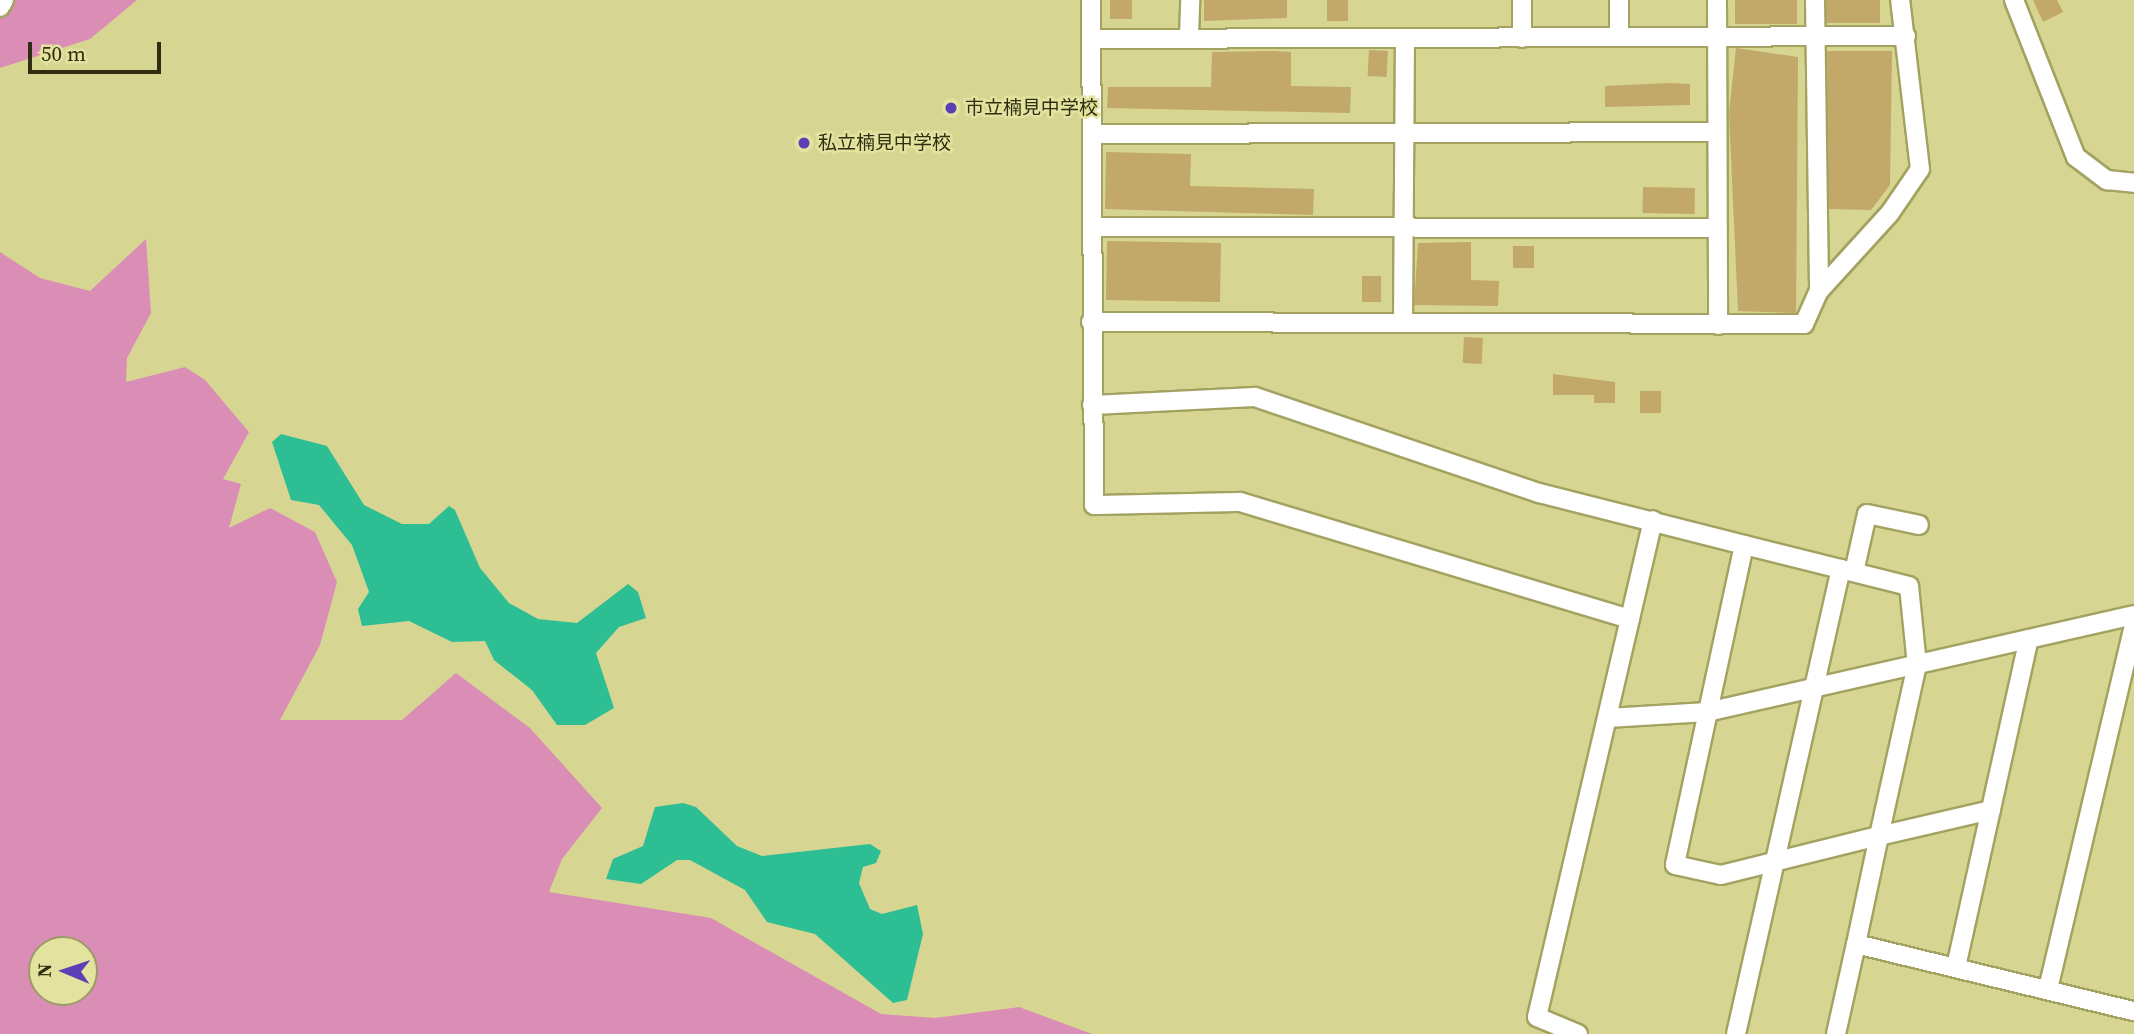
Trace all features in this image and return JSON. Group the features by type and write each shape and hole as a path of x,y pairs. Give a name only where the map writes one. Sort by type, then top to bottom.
{"street":[{"path":"0,7 4,0"},
{"path":"1091,0 1094,505 1240,502 1630,619"},
{"path":"1189,36 1190,0"},
{"path":"1522,0 1522,37"},
{"path":"1619,0 1619,37"},
{"path":"1717,0 1718,325"},
{"path":"1815,0 1819,291"},
{"path":"1091,322 1804,324 1819,291 1890,213 1920,169 1900,0"},
{"path":"2014,0 2076,157 2107,180 2134,183"},
{"path":"1091,38 1906,36"},
{"path":"1403,323 1405,38"},
{"path":"1093,134 1716,132"},
{"path":"1092,227 1402,230 1717,228"},
{"path":"1092,405 1255,397 1539,493 1909,586 1917,664 1836,1034"},
{"path":"1736,1034 1814,688 1847,570 1867,513 1919,525"},
{"path":"1578,1034 1537,1017 1653,520"},
{"path":"1744,545 1675,865 1721,875 1991,810"},
{"path":"1608,718 1707,712 2134,615"},
{"path":"2048,989 2134,626"},
{"path":"1956,967 2029,639"},
{"path":"1856,944 2134,1011"}],"shaded area":[{"path":"0,0 137,0 90,39 0,68"},
{"path":"146,239 151,313 127,358 126,382 185,367 205,380 249,432 223,479 241,484 229,528 270,508 315,532 337,582 320,645 280,720 402,720 456,673 530,728 602,808 562,859 549,892 711,918 881,1014 935,1018 1019,1007 1092,1034 0,1034 0,252 40,278 90,291"},
{"path":"281,434 327,446 364,505 402,524 429,524 449,506 455,510 480,568 509,603 538,619 577,623 628,584 638,592 646,618 619,627 596,653 614,708 585,725 557,725 532,690 494,660 485,641 452,642 409,621 362,626 358,609 369,592 352,545 319,505 291,500 272,442"},
{"path":"683,803 696,807 737,846 762,856 870,844 881,851 876,863 863,867 859,883 870,909 882,914 917,905 923,934 907,1000 893,1003 815,934 767,922 745,890 690,860 677,860 641,884 606,879 613,859 643,846 655,807"}],"building":[{"path":"1110,0 1132,0 1132,19 1110,19"},
{"path":"1204,0 1287,0 1287,18 1204,21"},
{"path":"1327,0 1348,0 1348,21 1327,21"},
{"path":"1735,0 1797,0 1797,24 1735,24"},
{"path":"1826,0 1880,0 1880,23 1826,23"},
{"path":"2033,0 2057,0 2063,12 2043,22"},
{"path":"1736,48 1798,57 1796,313 1738,311 1729,113"},
{"path":"1369,50 1388,51 1387,77 1368,76"},
{"path":"1827,51 1892,51 1890,185 1871,210 1829,209"},
{"path":"1212,52 1291,52 1291,86 1351,87 1350,113 1107,108 1108,87 1211,87"},
{"path":"1690,84 1690,105 1605,107 1605,86"},
{"path":"1106,152 1191,154 1190,186 1314,189 1313,215 1105,209"},
{"path":"1643,187 1695,188 1695,214 1643,213"},
{"path":"1107,241 1221,243 1220,302 1106,300"},
{"path":"1471,242 1471,280 1499,281 1498,306 1414,305 1418,243"},
{"path":"1513,246 1534,246 1534,268 1513,268"},
{"path":"1362,276 1381,276 1381,302 1362,302"},
{"path":"1464,337 1483,338 1482,364 1463,363"},
{"path":"1553,374 1615,382 1615,403 1594,403 1594,395 1553,395"},
{"path":"1640,391 1661,391 1661,413 1640,413"}],"place":[{"name":"市立楠見中学校","path":"951,108"},
{"name":"私立楠見中学校","path":"804,143"}]}
